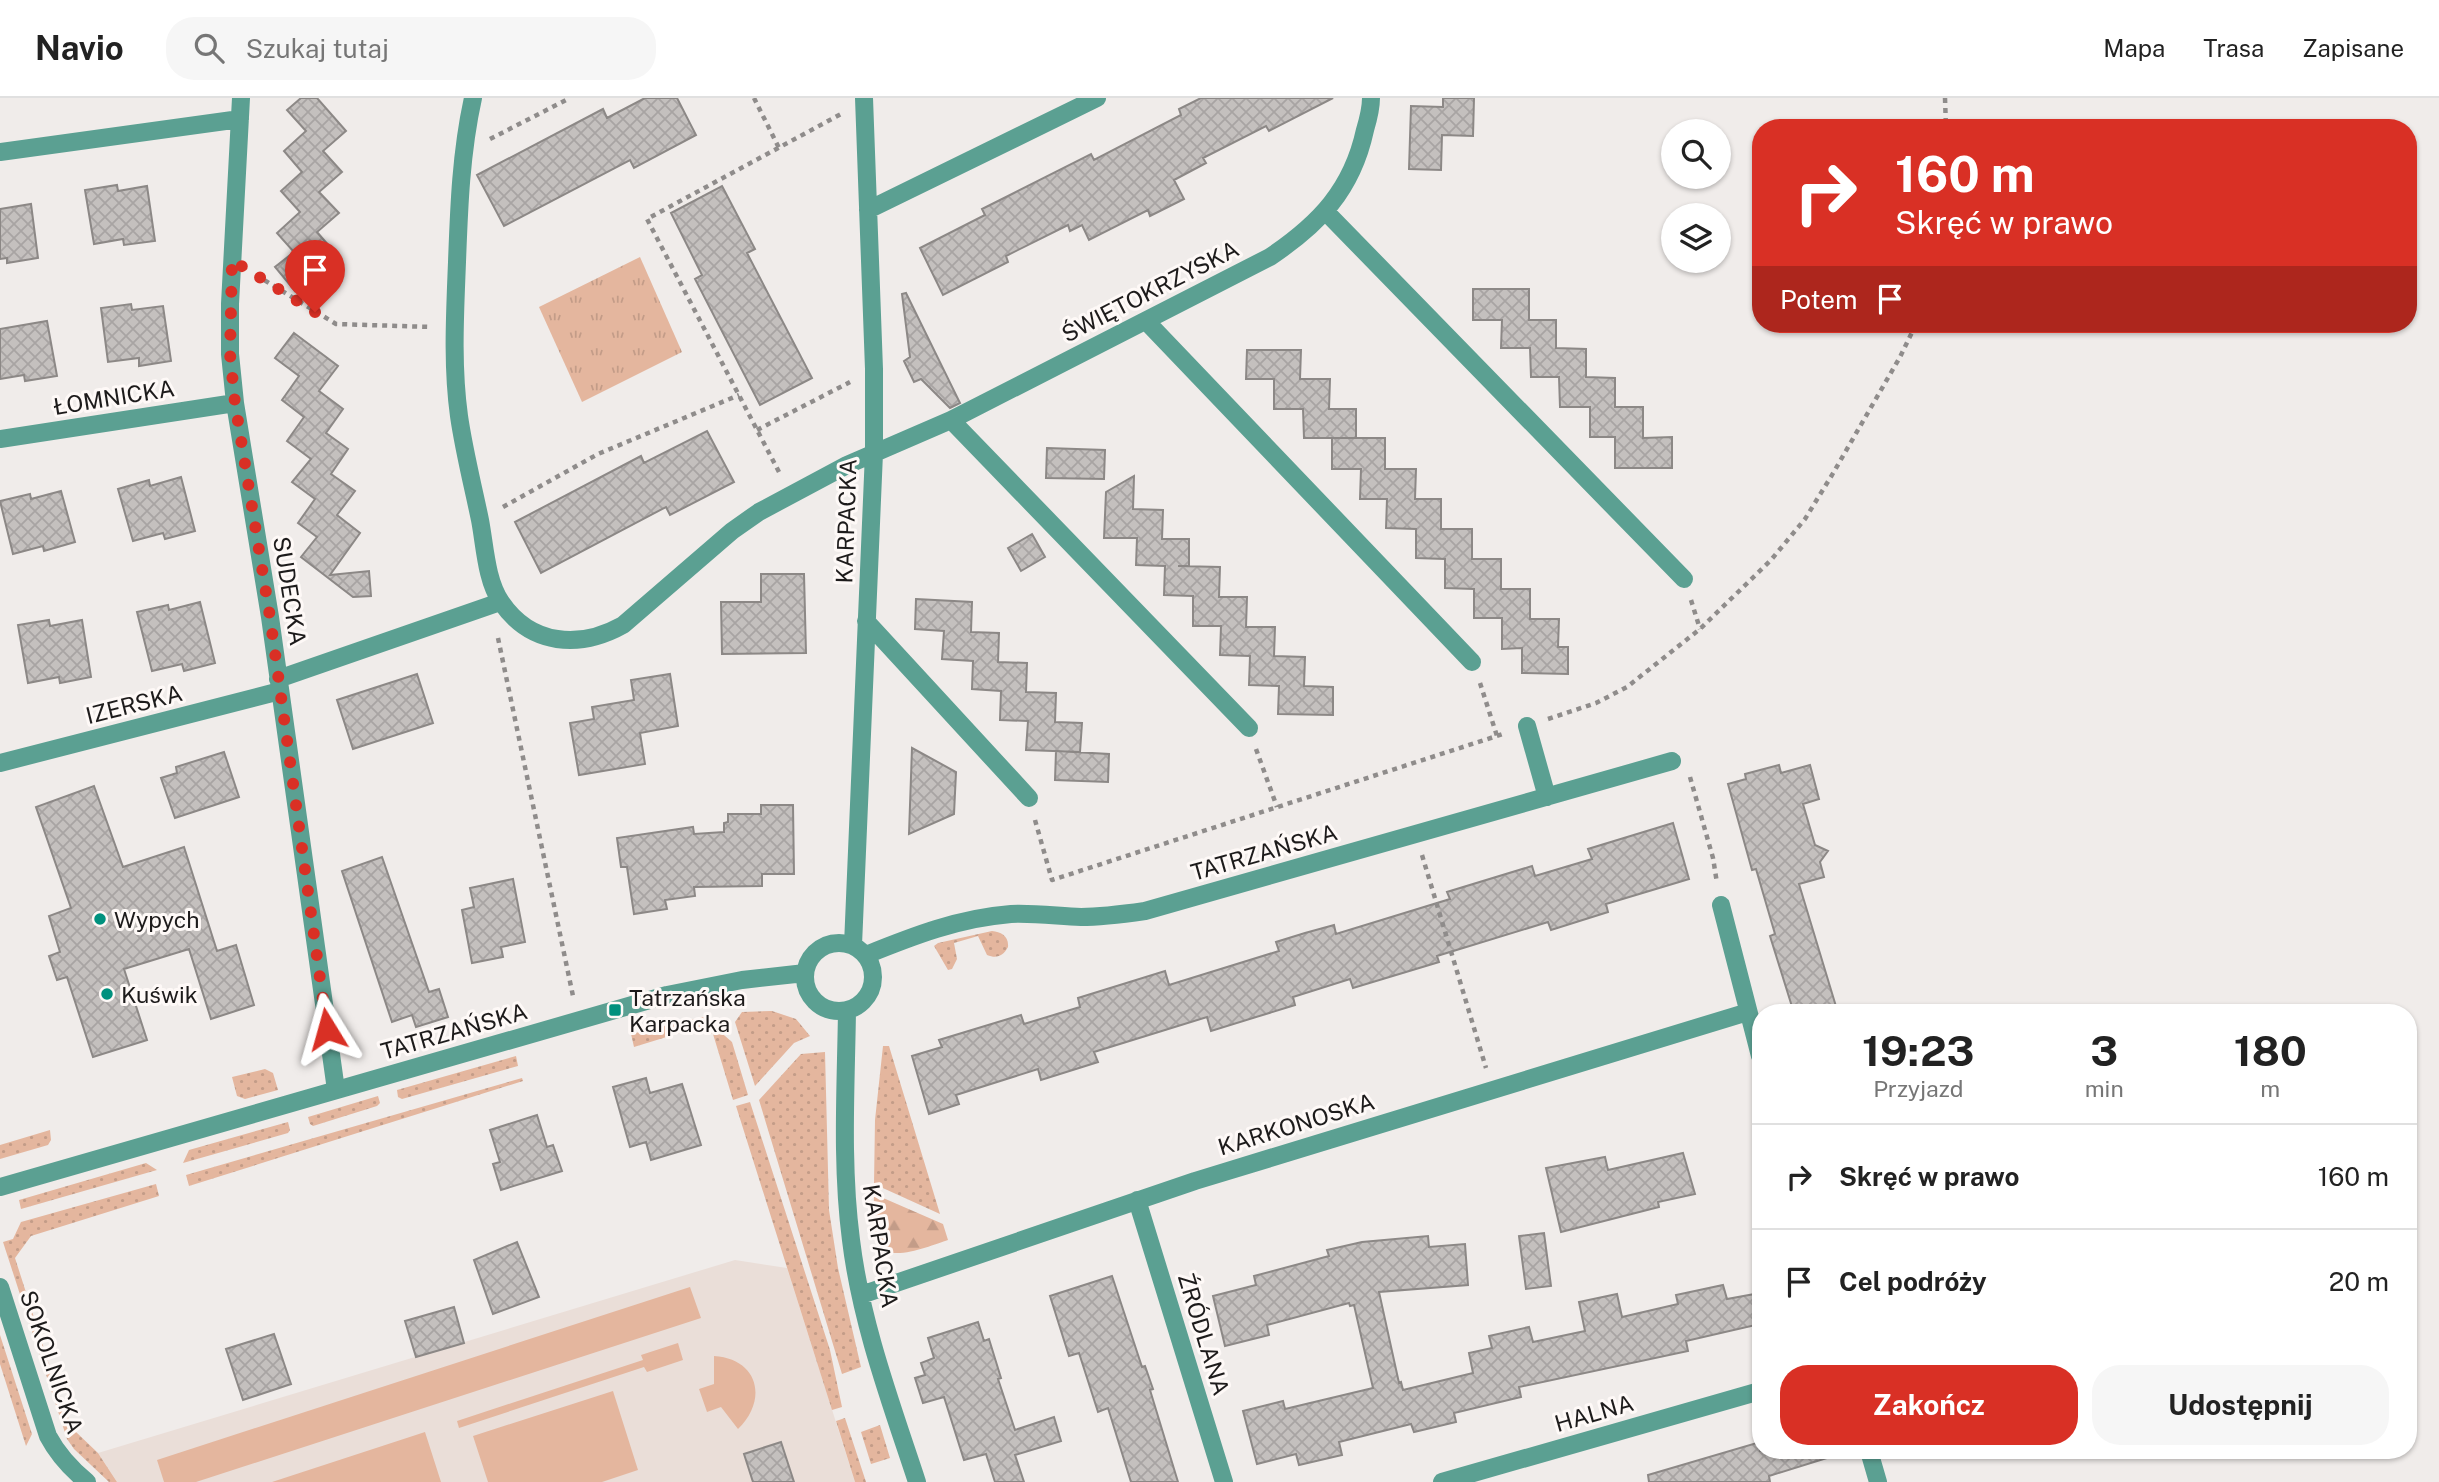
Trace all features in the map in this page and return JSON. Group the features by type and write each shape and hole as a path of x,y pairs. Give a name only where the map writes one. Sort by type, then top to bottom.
{"street":[{"name":"SUDECKA","path":"241,98 230,354 336,1090"},
{"path":"473,98 460,187 454,328 455,375 460,418 496,603"},
{"path":"868,210 1097,98"},
{"name":"KARPACKA","path":"859,950 866,621 874,453 874,369 865,100"},
{"name":"ŚWIĘTOKRZYSKA","path":"496,603 533,631 556,639 579,641 603,636 643,610 732,531 759,512 874,453 951,419 1270,257 1300,237 1326,212 1346,183 1362,146 1373,100"},
{"path":"0,152 240,119"},
{"path":"1326,212 1684,579"},
{"path":"1146,321 1472,662"},
{"name":"ŁOMNICKA","path":"0,439 235,403"},
{"path":"951,419 1249,729"},
{"name":"IZERSKA","path":"0,763 279,685 496,603"},
{"path":"866,621 1029,798"},
{"path":"1527,726 1547,797"},
{"name":"TATRZAŃSKA","path":"859,950 983,917 1013,914 1109,916 1145,911 1672,761"},
{"path":"1721,905 1752,1027"},
{"path":"832,943 859,950 873,973 873,982 864,1000 847,1010 836,1011 816,1003 805,984 805,973 813,954 832,943"},
{"name":"TATRZAŃSKA","path":"0,1187 579,1020 708,986 805,973"},
{"name":"KARPACKA","path":"847,1010 846,1190 851,1242 879,1367 917,1482"},
{"name":"KARKONOSKA","path":"862,1295 1137,1200 1748,1012"},
{"name":"ŹRÓDLANA","path":"1137,1200 1224,1482"},
{"name":"SOKOLNICKA","path":"0,1287 48,1436 57,1453 83,1481"},
{"name":"HALNA","path":"1442,1482 1752,1393"},
{"path":"1872,1459 1878,1482"}],"path":[{"path":"464,152 570,98"},
{"path":"754,98 779,148"},
{"path":"1945,98 1945,119"},
{"path":"791,495 648,219 865,100"},
{"path":"232,260 336,324 454,328"},
{"path":"1029,798 1052,880 1596,703 1627,687 1700,629 1771,560 1805,519 1912,333"},
{"path":"757,430 874,369"},
{"path":"480,520 598,454 739,395"},
{"path":"496,603 579,1020"},
{"path":"1472,662 1497,736"},
{"path":"1249,729 1277,807"},
{"path":"1672,761 1684,757 1713,858 1721,905"},
{"path":"1416,834 1493,1090"}],"shaded area":[{"path":"735,1260 787,1268 855,1482 117,1482 98,1453"}],"green space":[{"path":"640,257 682,352 582,402 539,307"},
{"path":"992,931 1006,937 1008,947 1004,953 997,957 987,955 978,936 954,943 957,959 952,969 948,970 934,946 938,943"},
{"path":"772,1011 796,1019 810,1036 794,1043 755,1086 735,1022 742,1012"},
{"path":"703,1017 732,1042 748,1095 733,1100 713,1034 699,1027 634,1047 631,1034"},
{"path":"883,1046 889,1046 940,1214 874,1184 875,1120"},
{"path":"825,1052 829,1210 838,1268 861,1367 842,1374 759,1100 801,1054"},
{"path":"516,1056 518,1066 402,1099 398,1097 397,1090"},
{"path":"265,1069 273,1073 278,1090 245,1099 237,1096 232,1077"},
{"path":"522,1078 523,1081 189,1186 186,1175"},
{"path":"378,1096 380,1103 377,1106 313,1126 310,1124 308,1117"},
{"path":"750,1102 830,1350 842,1407 832,1410 736,1106"},
{"path":"288,1122 288,1133 183,1163 189,1150"},
{"path":"50,1130 51,1140 48,1145 0,1159 0,1145"},
{"path":"146,1163 157,1170 21,1209 19,1200"},
{"path":"156,1184 159,1196 31,1236 15,1258 63,1408 76,1432 98,1453 117,1482 109,1482 67,1439 3,1242 13,1239 21,1222"},
{"path":"874,1194 943,1224 948,1240 910,1252 890,1253 882,1249 874,1232"},
{"path":"690,1287 701,1318 196,1482 164,1482 157,1460"},
{"path":"0,1335 32,1434 26,1446 0,1364"},
{"path":"678,1343 683,1360 647,1372 644,1367 459,1428 457,1421 643,1360 641,1355"},
{"path":"714,1356 741,1365 754,1383 753,1406 738,1429 721,1407 707,1412 699,1389 714,1384"},
{"path":"613,1391 638,1470 602,1482 488,1482 473,1436"},
{"path":"845,1418 866,1482 855,1482 836,1421"},
{"path":"880,1425 890,1458 871,1464 861,1432"},
{"path":"425,1432 441,1482 272,1482"}],"building":[{"path":"301,98 317,98 346,131 323,151 342,172 319,192 339,213 317,232 336,254 295,291 275,267 294,252 277,233 300,212 281,191 302,172 284,151 306,131 287,110"},
{"path":"645,98 677,98 696,135 634,168 630,160 504,226 477,175 603,109 607,118"},
{"path":"1201,98 1333,98 1269,131 1266,126 1203,158 1206,163 1174,180 1184,199 1150,216 1148,210 1089,240 1082,225 1070,231 1068,225 1006,256 1008,262 943,295 920,248 985,215 982,209 1091,154 1094,160 1181,115 1179,109"},
{"path":"1443,98 1474,98 1473,136 1442,135 1441,170 1409,169 1411,106 1443,107"},
{"path":"117,185 118,191 147,186 155,241 124,245 123,239 94,244 85,190"},
{"path":"722,186 755,249 747,253 812,378 760,405 695,279 702,275 671,213"},
{"path":"31,204 38,258 7,263 7,258 0,259 0,209"},
{"path":"1473,289 1529,289 1529,320 1556,320 1556,348 1586,349 1586,377 1615,378 1615,407 1643,407 1643,438 1672,437 1672,468 1615,468 1615,437 1590,437 1590,407 1560,407 1559,377 1531,377 1530,348 1501,348 1502,320 1473,320"},
{"path":"906,293 960,403 950,408 921,379 914,382 904,361 910,357 902,294"},
{"path":"131,304 132,310 163,306 171,361 139,366 139,358 108,362 101,308"},
{"path":"47,321 57,376 25,381 24,375 0,379 0,329"},
{"path":"294,333 338,366 319,391 343,409 326,433 348,449 331,474 355,491 337,515 360,533 330,575 369,571 371,596 353,597 301,557 317,537 298,523 315,499 292,482 311,459 287,441 304,417 282,400 299,376 275,358"},
{"path":"1247,350 1301,350 1300,379 1330,379 1329,409 1356,409 1356,438 1304,438 1303,409 1274,409 1274,379 1246,379"},
{"path":"707,431 734,482 670,515 666,507 541,573 515,522 641,456 644,463"},
{"path":"1332,438 1385,438 1385,469 1416,469 1415,499 1441,499 1441,529 1472,529 1472,559 1501,559 1501,589 1530,589 1530,619 1559,619 1558,647 1568,647 1568,674 1522,673 1522,648 1502,649 1502,618 1474,618 1474,589 1445,588 1445,559 1416,558 1416,529 1386,528 1387,499 1360,499 1361,469 1332,469"},
{"path":"1047,448 1105,450 1104,479 1046,478"},
{"path":"1134,476 1133,509 1163,510 1162,539 1189,539 1189,566 1178,566 1220,567 1219,597 1247,597 1246,627 1275,627 1274,656 1305,657 1304,686 1333,687 1333,715 1278,714 1279,686 1249,685 1250,656 1220,655 1221,626 1193,626 1193,596 1164,595 1165,566 1136,565 1137,538 1104,538 1106,492"},
{"path":"181,477 195,531 165,539 163,533 133,541 118,489 149,480 150,486"},
{"path":"61,491 75,542 44,551 43,546 13,554 0,501 30,494 31,499"},
{"path":"1032,534 1045,557 1021,571 1008,548"},
{"path":"761,574 804,574 806,653 722,654 721,602 761,602"},
{"path":"916,599 972,602 971,632 999,633 998,662 1027,663 1026,692 1056,693 1055,722 1082,723 1080,752 1026,750 1028,721 1000,720 1001,691 972,689 973,661 942,659 944,631 915,629"},
{"path":"200,602 215,663 184,671 182,664 152,671 137,612 168,605 169,610"},
{"path":"49,620 50,626 82,620 91,677 60,683 59,677 28,683 18,625"},
{"path":"417,674 433,723 353,749 337,700"},
{"path":"670,674 678,726 640,733 645,764 579,775 570,723 594,719 592,707 634,700 631,680"},
{"path":"912,748 956,772 954,814 909,834"},
{"path":"1056,751 1109,754 1108,782 1055,780"},
{"path":"224,752 239,797 175,818 161,778 177,773 176,767"},
{"path":"1779,765 1781,773 1810,765 1819,799 1803,804 1815,845 1828,851 1820,862 1824,877 1799,884 1835,1004 1791,1004 1770,936 1775,934 1756,869 1752,870 1728,784 1746,779 1745,774"},
{"path":"94,786 123,867 184,847 217,951 236,945 254,1005 211,1019 189,949 124,969 147,1040 93,1057 67,977 57,980 49,956 60,952 49,916 71,908 36,807"},
{"path":"761,805 793,805 794,874 762,874 762,886 694,887 695,896 665,900 667,909 634,914 627,867 621,867 617,838 693,827 694,834 724,832 728,814 761,814"},
{"path":"1673,823 1689,879 1606,904 1608,912 1551,930 1548,922 1437,956 1439,962 1353,988 1350,979 1293,997 1295,1005 1211,1031 1207,1017 1094,1052 1098,1062 1041,1080 1038,1069 956,1095 959,1104 929,1114 912,1056 942,1047 939,1040 1021,1015 1024,1024 1080,1007 1078,998 1165,971 1169,985 1279,951 1276,942 1305,933 1334,925 1336,934 1450,899 1447,892 1532,866 1535,876 1592,859 1588,849"},
{"path":"382,857 429,992 439,989 448,1017 416,1027 412,1015 392,1022 342,871"},
{"path":"513,879 525,942 501,947 503,957 472,963 462,910 474,907 470,888"},
{"path":"646,1078 650,1093 682,1084 701,1145 651,1160 646,1142 630,1147 613,1087"},
{"path":"537,1115 547,1147 553,1145 562,1171 501,1190 493,1164 500,1162 490,1130"},
{"path":"1683,1153 1695,1194 1658,1202 1659,1207 1561,1232 1546,1168 1605,1157 1608,1170"},
{"path":"1544,1233 1551,1286 1526,1289 1519,1236"},
{"path":"1428,1236 1429,1247 1465,1244 1468,1285 1379,1292 1399,1383 1401,1382 1403,1390 1473,1373 1469,1353 1492,1348 1489,1336 1529,1327 1533,1342 1585,1331 1579,1302 1617,1294 1622,1317 1678,1304 1676,1295 1723,1285 1727,1299 1752,1294 1752,1326 1686,1341 1688,1351 1519,1387 1521,1397 1454,1413 1456,1422 1414,1432 1411,1424 1339,1442 1342,1455 1299,1465 1296,1454 1257,1464 1243,1411 1283,1401 1285,1409 1373,1388 1354,1305 1350,1306 1349,1303 1267,1325 1269,1335 1225,1346 1213,1296 1256,1285 1254,1276 1329,1256 1327,1250 1362,1242"},
{"path":"517,1242 539,1297 493,1314 474,1260"},
{"path":"1112,1276 1142,1367 1145,1366 1153,1389 1150,1390 1178,1482 1131,1482 1108,1408 1098,1412 1079,1353 1069,1356 1050,1296"},
{"path":"454,1307 464,1343 416,1357 405,1321"},
{"path":"978,1322 984,1341 989,1339 1001,1378 998,1379 1015,1430 1054,1417 1061,1441 1015,1455 1024,1482 995,1482 986,1454 964,1460 944,1397 923,1403 915,1378 925,1375 921,1363 934,1358 928,1338"},
{"path":"274,1334 291,1384 243,1400 226,1349"},
{"path":"781,1442 794,1482 753,1482 744,1454"},
{"path":"1752,1444 1752,1459 1824,1459 1769,1476 1770,1482 1649,1482 1648,1475"}],"place":[{"name":"Wypych","path":"100,919"},
{"name":"Kuświk","path":"107,994"},
{"name":"Tatrzańska Karpacka","path":"615,1010"}],"route":[{"path":"315,312 232,260 230,354 235,403 270,617 327,1029"}]}
